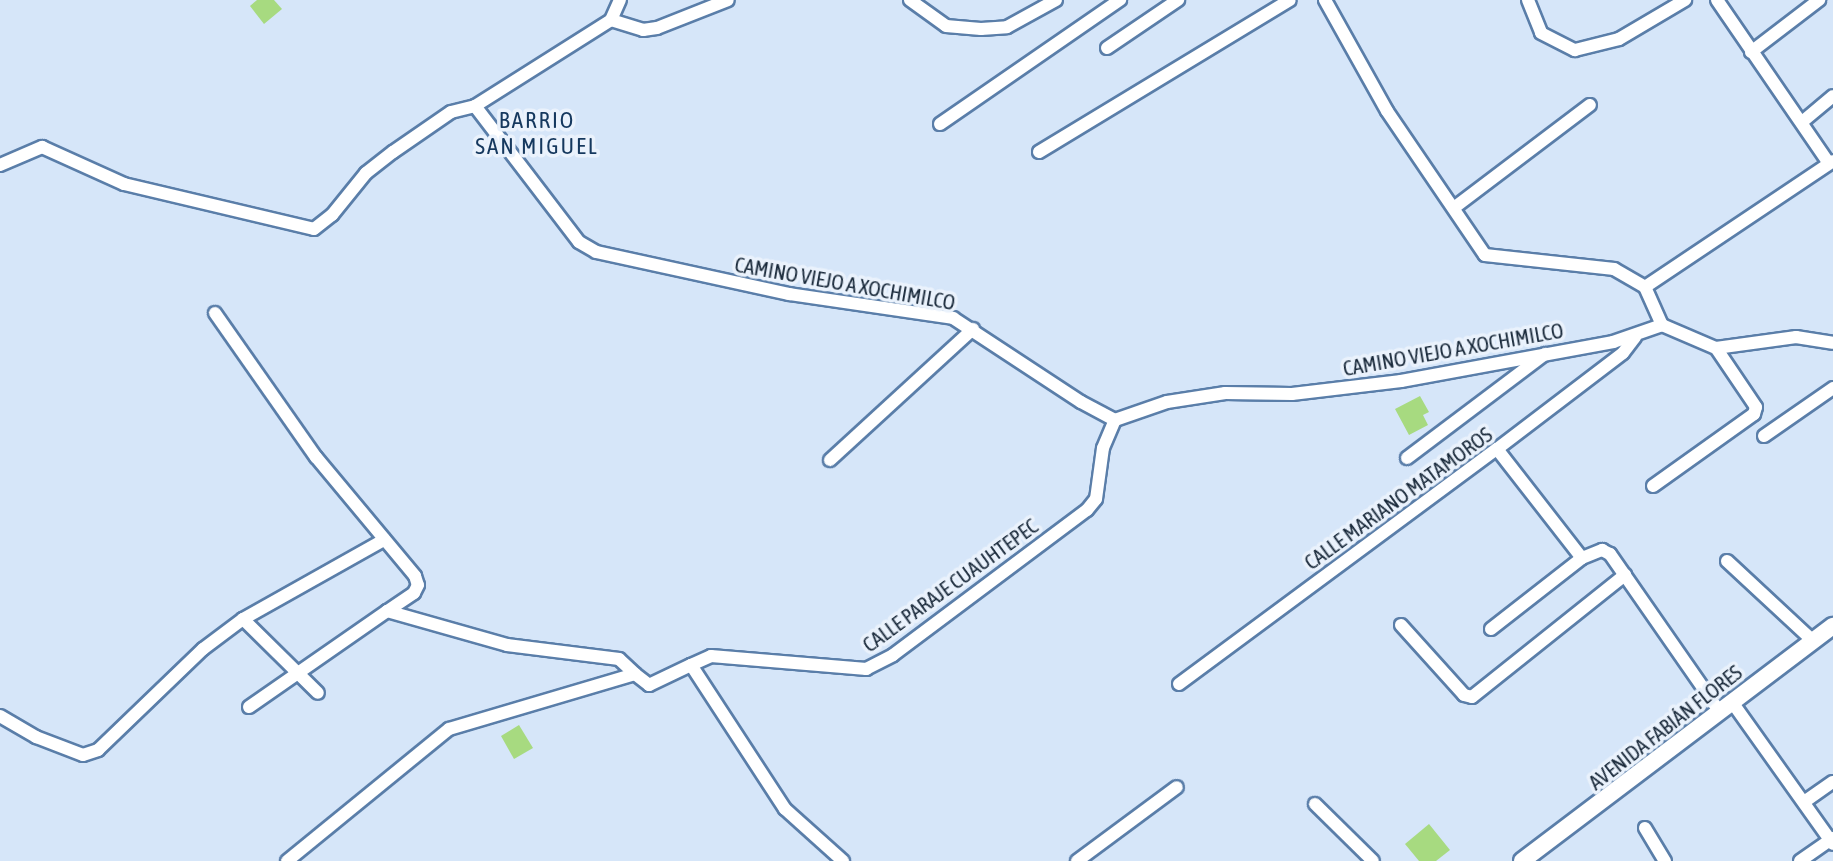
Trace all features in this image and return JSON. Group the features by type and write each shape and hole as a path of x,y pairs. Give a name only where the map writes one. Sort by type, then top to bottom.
{"main road":[{"name":"AVENIDA FABIÁN FLORES","path":"1522,861 1833,626"}],"street":[{"path":"0,165 42,147 124,184 314,229 332,215 366,173 393,152 451,112 475,106 611,20 620,0"},
{"path":"611,20 650,29 728,0"},
{"path":"910,0 946,26 981,29 1007,27 1055,0"},
{"path":"940,124 1120,0"},
{"path":"1107,48 1178,0"},
{"path":"1038,152 1290,0"},
{"path":"1528,0 1541,33 1575,50 1619,39 1685,0"},
{"path":"1644,287 1831,162 1751,52 1717,0"},
{"path":"1751,52 1819,0"},
{"path":"1332,2 1387,111 1455,207 1481,251 1491,257 1614,268 1644,287 1662,325 1716,348 1796,337 1833,343"},
{"path":"1802,122 1833,96"},
{"path":"1455,207 1590,105"},
{"name":"CAMINO VIEJO A XOCHIMILCO","path":"475,106 579,242 596,252 789,294 953,318 1081,402 1115,420 1148,407 1214,395 1292,394 1401,382 1635,337 1662,325"},
{"path":"215,313 316,457 418,585 387,611 249,707"},
{"path":"831,460 973,329"},
{"name":"CALLE MARIANO MATAMOROS","path":"1179,684 1497,449 1623,353 1635,337"},
{"path":"1653,486 1754,414 1756,407 1716,348"},
{"path":"1407,458 1548,352"},
{"path":"1764,436 1833,388"},
{"name":"CALLE PARAJE CUAUHTEPEC","path":"635,674 649,685 711,656 866,669 893,655 1087,510 1096,499 1103,448 1115,420"},
{"path":"1497,449 1582,558"},
{"path":"0,716 36,737 83,755 98,750 203,649 243,619 384,540"},
{"path":"1491,629 1582,558 1601,550 1625,575 1832,840 1800,861"},
{"path":"1727,561 1812,640"},
{"path":"1401,625 1464,695 1472,697 1625,575"},
{"path":"387,611 507,645 619,659 635,674"},
{"path":"243,619 299,671 318,693"},
{"path":"691,665 785,809 843,861"},
{"path":"287,861 449,729 635,674"},
{"path":"1804,802 1833,782"},
{"path":"1077,861 1177,787"},
{"path":"1315,804 1373,861"},
{"path":"1645,828 1665,861"}],"building":[{"path":"257,0 274,0 282,9 264,24 250,6"},
{"path":"1420,396 1429,412 1423,415 1428,425 1409,435 1395,409"},
{"path":"519,725 533,748 514,759 501,736"},
{"path":"1429,824 1450,850 1436,861 1419,861 1405,844"}],"district":[{"name":"BARRIO SAN MIGUEL","path":"537,133"}]}
